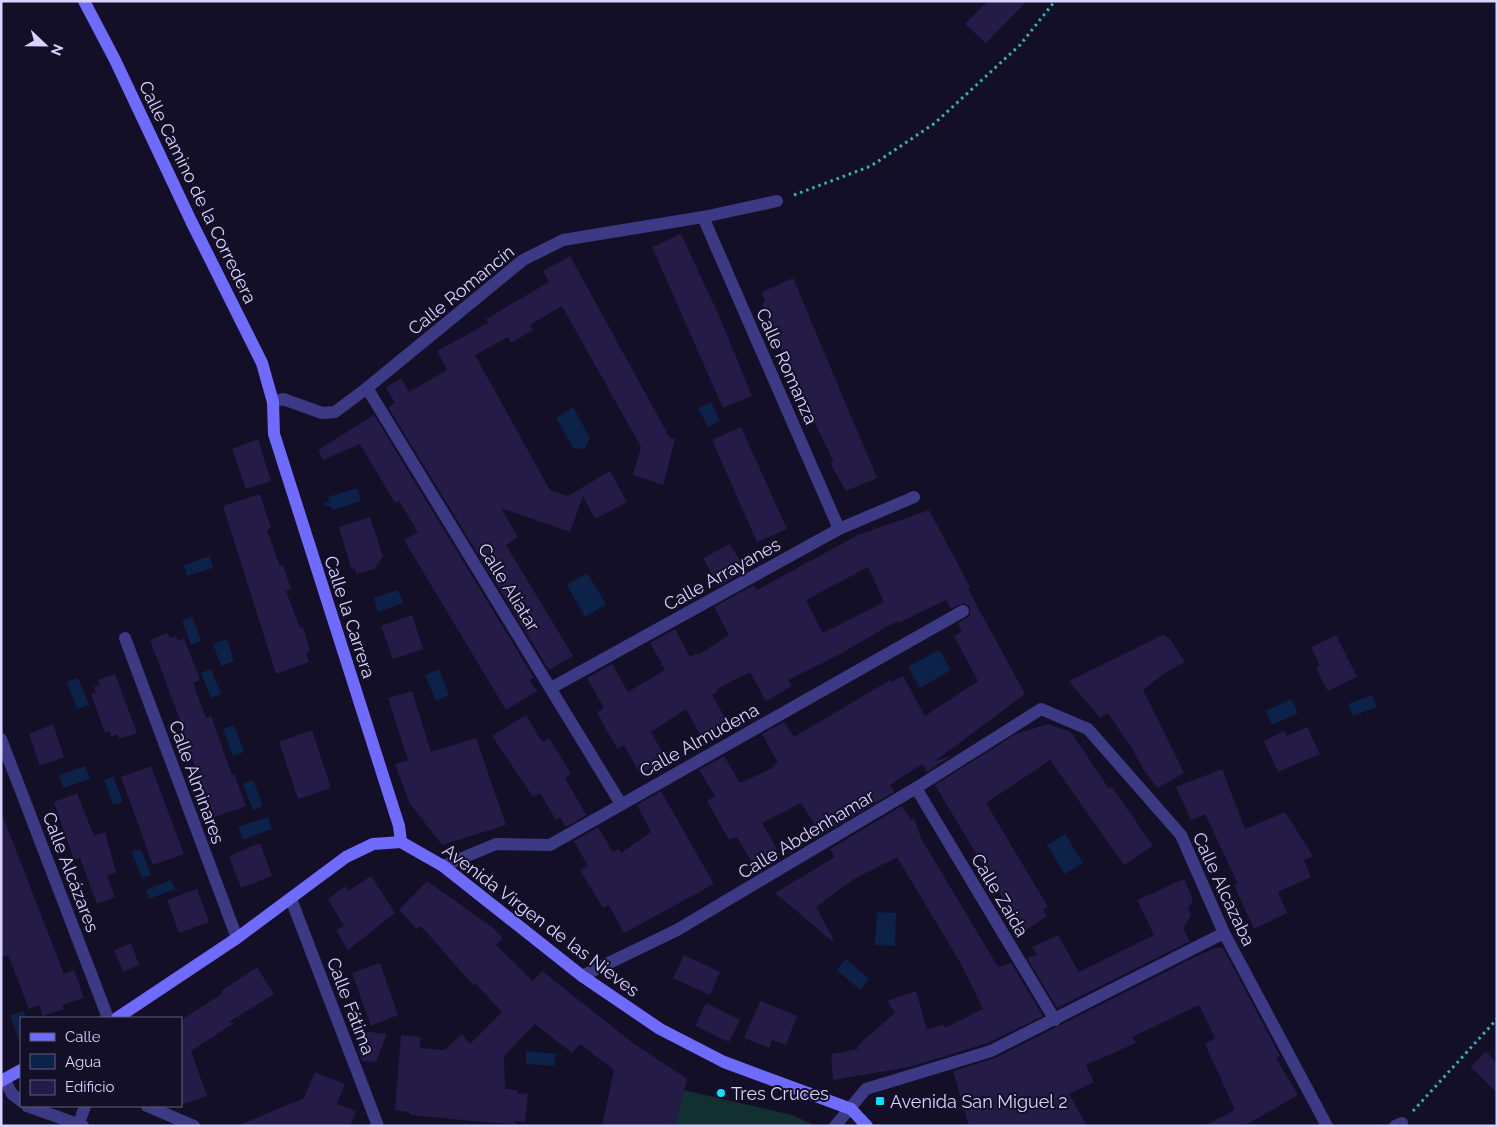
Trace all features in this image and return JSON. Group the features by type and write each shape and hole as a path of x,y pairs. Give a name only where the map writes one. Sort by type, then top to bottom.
{"street":[{"name":"Calle Camino de la Corredera","path":"84,1 115,60 191,221 262,363 274,402"},
{"name":"Calle Romancín","path":"274,402 283,399 322,413 334,412 367,388 523,260 563,240 703,217 777,201"},
{"name":"Calle Romanza","path":"703,217 839,529"},
{"name":"Calle Aliatar","path":"367,388 621,804"},
{"name":"Calle la Carrera","path":"274,402 274,434 396,817 401,842"},
{"name":"Calle Arrayanes","path":"551,688 839,529 914,497"},
{"name":"Calle Almudena","path":"443,866 496,844 550,845 963,611"},
{"name":"Calle Alminares","path":"125,638 237,938"},
{"name":"Calle Abdenhamar","path":"582,976 677,930 916,788 1041,709"},
{"name":"Calle Alcazaba","path":"1041,709 1088,728 1180,835 1224,933 1327,1126"},
{"name":"Calle Alcázares","path":"1,739 108,1017"},
{"name":"Calle Zaida","path":"916,788 1055,1020"},
{"name":"Avenida Virgen de las Nieves","path":"401,842 443,866 582,976 660,1029 724,1062 851,1109"},
{"path":"118,1017 237,938 346,857 373,844 401,842"},
{"name":"Calle Fátima","path":"290,899 378,1126"},
{"path":"835,1126 866,1089 991,1051 1224,933"},
{"path":"20,1071 3,1080 12,1094 20,1101"},
{"path":"30,1107 80,1125 85,1107"},
{"path":"149,1107 194,1126"},
{"path":"851,1109 867,1126"}],"path":[{"path":"777,201 872,166 935,123 1020,45 1054,1"},
{"path":"1399,1124 1497,1019"}],"green space":[{"path":"683,1090 792,1115 812,1124 810,1126 675,1126"}],"water":[{"path":"711,402 720,421 708,427 698,408"},
{"path":"573,407 590,438 584,449 573,448 556,418"},
{"path":"357,488 361,501 332,510 331,506 325,506 325,503 330,501 328,497"},
{"path":"210,556 213,568 187,576 184,565"},
{"path":"587,573 606,604 585,617 567,585"},
{"path":"398,590 403,603 378,612 374,598"},
{"path":"192,616 201,641 191,645 182,620"},
{"path":"227,639 234,661 221,666 213,644"},
{"path":"939,650 951,670 920,688 908,667"},
{"path":"211,669 221,694 211,698 201,673"},
{"path":"439,669 449,695 436,701 425,675"},
{"path":"78,678 89,705 77,709 67,682"},
{"path":"1372,695 1377,707 1353,716 1348,704"},
{"path":"1291,699 1298,713 1272,725 1266,711"},
{"path":"234,725 244,752 233,756 223,729"},
{"path":"85,766 90,779 63,788 59,775"},
{"path":"113,776 123,802 113,805 104,780"},
{"path":"253,780 263,806 253,810 243,784"},
{"path":"268,817 272,829 243,840 238,827"},
{"path":"1065,834 1083,863 1065,874 1047,845"},
{"path":"141,849 151,875 142,878 132,852"},
{"path":"171,880 175,889 149,899 146,890"},
{"path":"877,912 896,913 895,946 875,945"},
{"path":"846,959 869,979 860,990 837,970"},
{"path":"24,1011 26,1017 20,1017 20,1037 18,1038 10,1015"},
{"path":"526,1051 556,1054 554,1066 526,1064"}],"building":[{"path":"988,1 1027,1 986,43 965,24"},
{"path":"681,234 721,320 752,396 723,408 652,247"},
{"path":"570,256 670,438 675,439 663,485 633,475 641,447 562,306 530,325 533,330 511,343 508,337 475,355 550,490 568,496 610,471 627,502 595,519 583,496 570,532 501,508 518,537 506,545 573,656 549,670 388,407 395,403 386,388 401,378 409,392 447,370 437,351 488,323 486,319 549,282 543,271"},
{"path":"793,278 877,478 846,491 830,463 834,462 804,401 789,359 786,361 762,303 765,301 762,292"},
{"path":"374,415 534,678 530,680 537,691 506,710 404,540 418,532 399,501 395,503 360,444 323,460 318,450"},
{"path":"741,427 787,529 757,542 712,440"},
{"path":"258,439 271,481 246,489 232,449"},
{"path":"260,494 271,528 267,530 280,566 283,565 291,589 286,591 300,628 303,627 310,651 306,654 309,662 276,674 223,506"},
{"path":"929,510 970,587 968,589 1025,694 935,761 951,756 927,772 922,764 890,785 894,792 821,835 801,803 762,823 777,849 752,863 737,837 729,840 707,801 715,796 699,770 724,756 740,783 773,768 772,766 778,763 762,734 784,722 794,737 890,680 892,682 903,676 925,716 978,681 954,636 962,632 958,623 970,616 970,607 963,603 951,609 946,600 898,623 897,621 833,658 788,680 792,686 766,701 750,672 717,689 718,691 712,695 728,723 702,738 686,709 651,732 666,759 640,774 624,745 618,749 607,731 597,712 604,708 587,678 612,664 628,692 665,670 650,643 675,629 690,657 697,653 698,655 729,635 714,607 754,585 757,590 858,535","holes":["868,567 884,602 823,633 806,600"]},
{"path":"370,517 383,556 374,569 356,574 355,569 351,568 339,527"},
{"path":"730,544 746,571 719,586 703,558"},
{"path":"412,615 423,649 393,659 381,626"},
{"path":"167,633 170,638 176,636 178,641 184,638 200,680 193,683 206,718 211,716 232,775 234,774 246,806 215,817 180,729 183,728 150,640"},
{"path":"1163,635 1170,639 1185,662 1166,672 1143,690 1184,773 1158,788 1145,772 1133,750 1108,713 1100,718 1069,681"},
{"path":"1336,635 1357,677 1328,691 1316,668 1320,666 1311,647"},
{"path":"115,674 137,733 119,739 117,734 111,737 109,731 105,733 91,694 96,692 94,687 100,685 98,680"},
{"path":"412,691 431,752 476,738 506,825 442,845 409,802 395,764 408,760 388,698"},
{"path":"526,715 542,742 549,738 564,762 571,774 565,778 586,815 566,827 560,817 556,820 540,793 533,797 492,736"},
{"path":"53,724 64,757 40,766 29,734"},
{"path":"1048,724 1071,732 1109,789 1112,787 1153,846 1124,865 1050,760 986,803 1048,907 1043,910 1047,916 1023,932 935,785 1016,734"},
{"path":"1307,727 1320,754 1278,772 1264,741 1284,731 1287,736"},
{"path":"312,730 331,788 298,799 279,742"},
{"path":"151,766 184,854 153,865 121,777"},
{"path":"1222,769 1245,829 1285,812 1313,856 1304,860 1311,877 1278,892 1287,913 1254,929 1234,885 1238,884 1205,814 1191,820 1176,787"},
{"path":"661,791 714,884 624,933 609,905 603,908 580,870 588,866 574,841 598,827 613,852 619,849 621,853 651,832 637,805"},
{"path":"77,793 94,836 105,832 116,872 107,876 115,897 97,904 80,858 74,860 54,802"},
{"path":"902,806 911,820 914,818 921,838 998,967 1011,963 1043,1016 988,1043 909,1067 833,1080 831,1054 858,1049 857,1046 895,1013 887,1001 916,991 927,1030 944,1024 945,1028 983,1009 960,962 897,857 854,879 816,907 834,940 832,941 775,893 835,857 830,849"},
{"path":"3,817 64,974 74,970 84,998 62,1005 64,1009 43,1016 39,1005 29,1009 8,955 1,958 1,818"},
{"path":"260,843 272,876 241,888 229,856"},
{"path":"371,876 395,913 348,950 336,930 344,926 328,899 345,886 348,891"},
{"path":"1184,879 1193,900 1188,909 1191,915 1183,928 1190,941 1057,1008 1027,958 1037,955 1032,947 1058,935 1079,972 1154,935 1137,900"},
{"path":"427,881 491,926 503,938 496,945 533,981 542,971 633,1043 687,1079 675,1126 602,1126 614,1070 580,1044 572,1053 535,1024 504,1056 505,1089 518,1090 517,1093 528,1094 525,1122 515,1121 515,1124 473,1121 411,1115 408,1112 395,1110 401,1035 420,1037 420,1048 444,1050 462,1034 470,1044 502,1012 476,984 473,985 421,926 417,929 399,910"},
{"path":"197,889 209,922 179,933 167,900"},
{"path":"131,943 139,965 123,972 114,950"},
{"path":"1216,948 1223,948 1280,1056 1276,1058 1298,1095 1244,1126 1204,1126 1235,1110 1205,1044 1215,1038 1199,1005 1132,1037 1136,1043 1086,1065 1094,1082 1069,1094 1087,1126 969,1126 953,1071 995,1058"},
{"path":"684,955 720,972 710,995 673,978"},
{"path":"380,963 398,1015 371,1026 352,973"},
{"path":"257,967 274,994 229,1022 234,1023 191,1051 207,1096 182,1105 182,1019 222,994 221,991"},
{"path":"760,1001 797,1016 786,1045 772,1040 769,1048 744,1038"},
{"path":"706,1003 740,1020 729,1042 695,1026"},
{"path":"359,1031 387,1034 376,1062 362,1061 358,1050"},
{"path":"1486,1051 1497,1064 1497,1093 1471,1067"},
{"path":"315,1072 345,1084 337,1104 356,1111 350,1126 237,1126 304,1098"}],"place":[{"name":"Tres Cruces","path":"721,1093"},
{"name":"Avenida San Miguel 2","path":"880,1101"}]}
